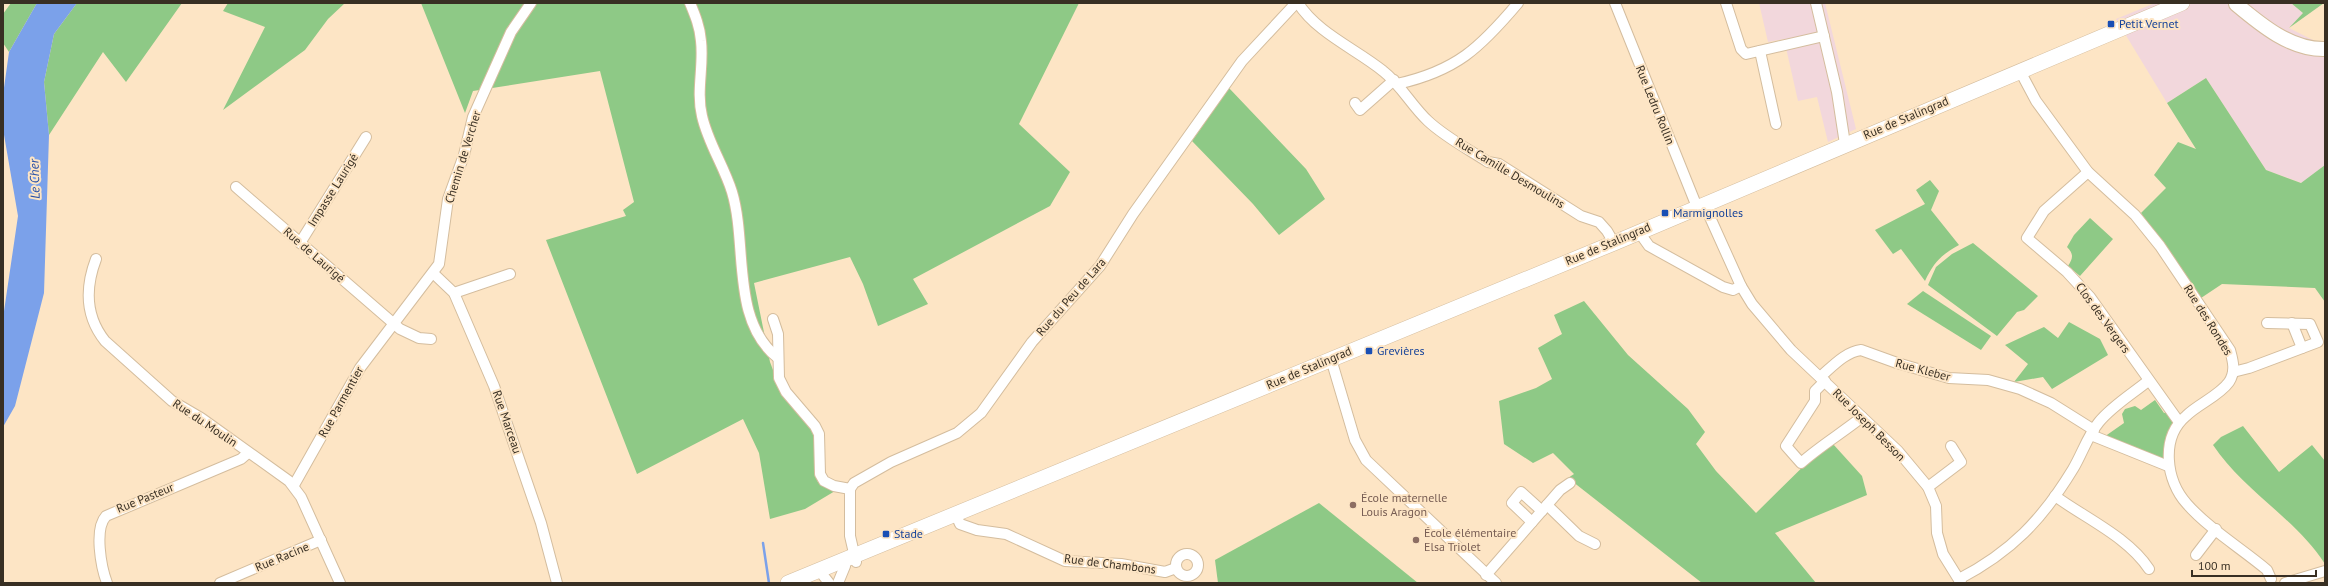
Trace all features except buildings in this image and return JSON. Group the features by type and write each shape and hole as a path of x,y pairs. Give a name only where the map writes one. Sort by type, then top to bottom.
{"main road":[{"name":"Rue de Stalingrad","path":"788,583 815,579 852,561 956,516 1004,499 1033,483 1614,243 1844,144 2182,3"},
{"path":"2234,4 2283,39 2304,46 2325,50"}],"street":[{"name":"Chemin de Vercher","path":"432,273 439,264 441,258 448,199 464,156 473,117 511,32 531,3"},
{"path":"690,3 697,20 702,42 699,86 702,116 733,194 751,317 759,337 778,358"},
{"name":"Rue Camille Desmoulins","path":"1297,3 1317,24 1396,82 1413,105 1429,122 1488,162 1499,164 1581,216 1598,222 1607,231 1614,243"},
{"name":"Rue du Peu de Lara","path":"850,489 854,483 891,462 957,433 981,412 1032,342 1100,266 1133,214 1242,61 1297,3"},
{"path":"1355,103 1360,110 1396,82 1422,78 1456,63 1494,32 1518,3"},
{"name":"Rue Ledru Rollin","path":"1615,3 1701,205 1741,286"},
{"path":"1726,3 1741,48 1746,54 1824,36"},
{"path":"1816,3 1837,92 1844,144"},
{"path":"1760,51 1776,124"},
{"name":"Rue des Rondes","path":"2020,71 2036,101 2088,172 2135,215 2160,246 2230,350 2234,364 2233,372 2228,382 2222,389 2179,422 2170,442 2168,466 2174,486 2190,508 2267,570 2269,581"},
{"name":"Impasse Laurigé","path":"300,243 366,137"},
{"name":"Clos des Vergers","path":"2088,172 2044,211 2028,238 2067,272 2090,297 2148,381 2179,422"},
{"name":"Rue de Laurigé","path":"236,187 393,323"},
{"path":"1639,232 1648,246 1723,288 1733,290 1741,286"},
{"name":"Rue du Moulin","path":"96,259 88,283 88,305 98,332 105,341 172,401 294,486 321,540 340,583"},
{"name":"Rue Marceau","path":"432,273 454,293 501,404 541,523 557,583"},
{"name":"Rue Parmentier","path":"294,486 360,368 432,273"},
{"path":"454,293 510,274"},
{"name":"Rue Joseph Besson","path":"1741,286 1752,304 1791,350 1898,451 1928,487 1936,506 1939,542 1943,554 1960,581"},
{"path":"773,319 778,334 779,378 786,392 808,416 819,434 820,474 824,481 834,486 850,489 850,536 852,561 838,583"},
{"path":"393,323 400,329 419,338 431,339"},
{"path":"2233,372 2249,368 2318,342 2310,324 2267,323"},
{"path":"2292,323 2302,348"},
{"name":"Rue Kleber","path":"1862,417 1836,438 1822,445 1801,463 1786,446 1815,400 1815,391 1822,379 1841,359 1861,350 1897,363 1950,378 1988,380 2020,389 2056,406 2092,433 2168,466"},
{"path":"1331,359 1355,440 1366,460 1496,583"},
{"path":"1960,581 2006,551 2030,526 2055,496 2076,464 2092,433 2105,416 2148,381"},
{"path":"1928,487 1961,462 1951,446"},
{"name":"Rue Pasteur","path":"107,583 102,569 100,525 106,516 241,459 248,453"},
{"path":"1486,575 1560,490 1570,483"},
{"path":"1532,522 1512,503 1521,492 1579,536 1595,544"},
{"path":"2055,496 2098,524 2140,556 2149,569"},
{"name":"Rue de Chambons","path":"956,516 960,524 977,530 1006,534 1065,561 1122,564 1165,572 1176,568"},
{"path":"2196,555 2216,529"},
{"name":"Rue Racine","path":"220,583 321,540"},
{"path":"2285,583 2325,571"},
{"path":"2269,581 2278,579 2282,583"}],"shaded area":[{"path":"1759,3 1825,3 1856,129 1828,142 1817,97 1798,101 1784,39 1768,42"},
{"path":"2155,3 2291,3 2303,13 2289,28 2325,46 2325,165 2302,183 2266,170 2206,78 2167,103 2116,19"}],"green space":[{"path":"11,3 37,3 9,52 3,43 3,14"},
{"path":"77,3 182,3 126,82 103,52 49,135 44,82 54,34"},
{"path":"228,3 345,3 328,19 305,50 223,110 265,27 223,11"},
{"path":"421,3 1079,3 1019,124 1070,172 1050,206 913,279 928,304 878,326 863,284 850,257 754,283 770,362 782,394 809,421 814,431 817,481 835,491 805,509 770,519 759,453 743,419 637,474 546,240 626,216 623,210 634,202 600,71 473,91 465,113"},
{"path":"2291,3 2324,3 2289,28 2303,13"},
{"path":"2206,78 2266,170 2301,183 2325,165 2325,302 2315,288 2222,284 2201,298 2141,213 2166,188 2154,175 2178,142 2196,149 2167,103"},
{"path":"1229,88 1306,169 1325,199 1279,235 1253,204 1192,141"},
{"path":"1930,180 1939,191 1931,210 1959,245 1947,252 1939,260 1925,281 1901,249 1893,254 1875,230 1925,204 1916,190"},
{"path":"2090,218 2113,239 2080,276 2068,266 2072,256 2067,247 2074,235"},
{"path":"1973,243 2038,296 2024,310 2017,312 1997,336 1928,285 1936,267 1952,254"},
{"path":"1923,291 1991,336 1981,350 1907,304"},
{"path":"1584,301 1628,355 1688,409 1705,432 1696,444 1716,471 1756,513 1824,446 1833,444 1862,476 1867,495 1775,533 1816,583 1702,583 1568,478 1574,474 1553,453 1533,463 1504,444 1499,401 1536,388 1552,379 1538,348 1562,334 1554,315"},
{"path":"2069,322 2100,339 2108,355 2052,389 2043,377 2014,382 2028,364 2005,345 2044,327 2058,338"},
{"path":"2155,400 2164,413 2167,412 2174,424 2164,459 2104,437 2124,423 2122,414 2125,409 2135,406 2141,410"},
{"path":"2243,426 2279,472 2312,445 2325,461 2325,564 2299,532 2239,477 2213,445 2221,437"},
{"path":"1319,503 1418,583 1218,583 1215,560"}],"water":[{"name":"Le Cher","path":"37,3 77,3 54,34 44,82 49,135 44,293 15,406 3,427 3,318 18,216 3,129 3,95 9,52"}],"waterway":[{"path":"763,543 769,583"}],"place":[{"name":"Petit Vernet","path":"2111,24"},
{"name":"Marmignolles","path":"1665,213"},
{"name":"Grevières","path":"1369,351"},
{"name":"École maternelle Louis Aragon","path":"1353,505"},
{"name":"Stade","path":"886,534"},
{"name":"École élémentaire Elsa Triolet","path":"1416,540"}]}
